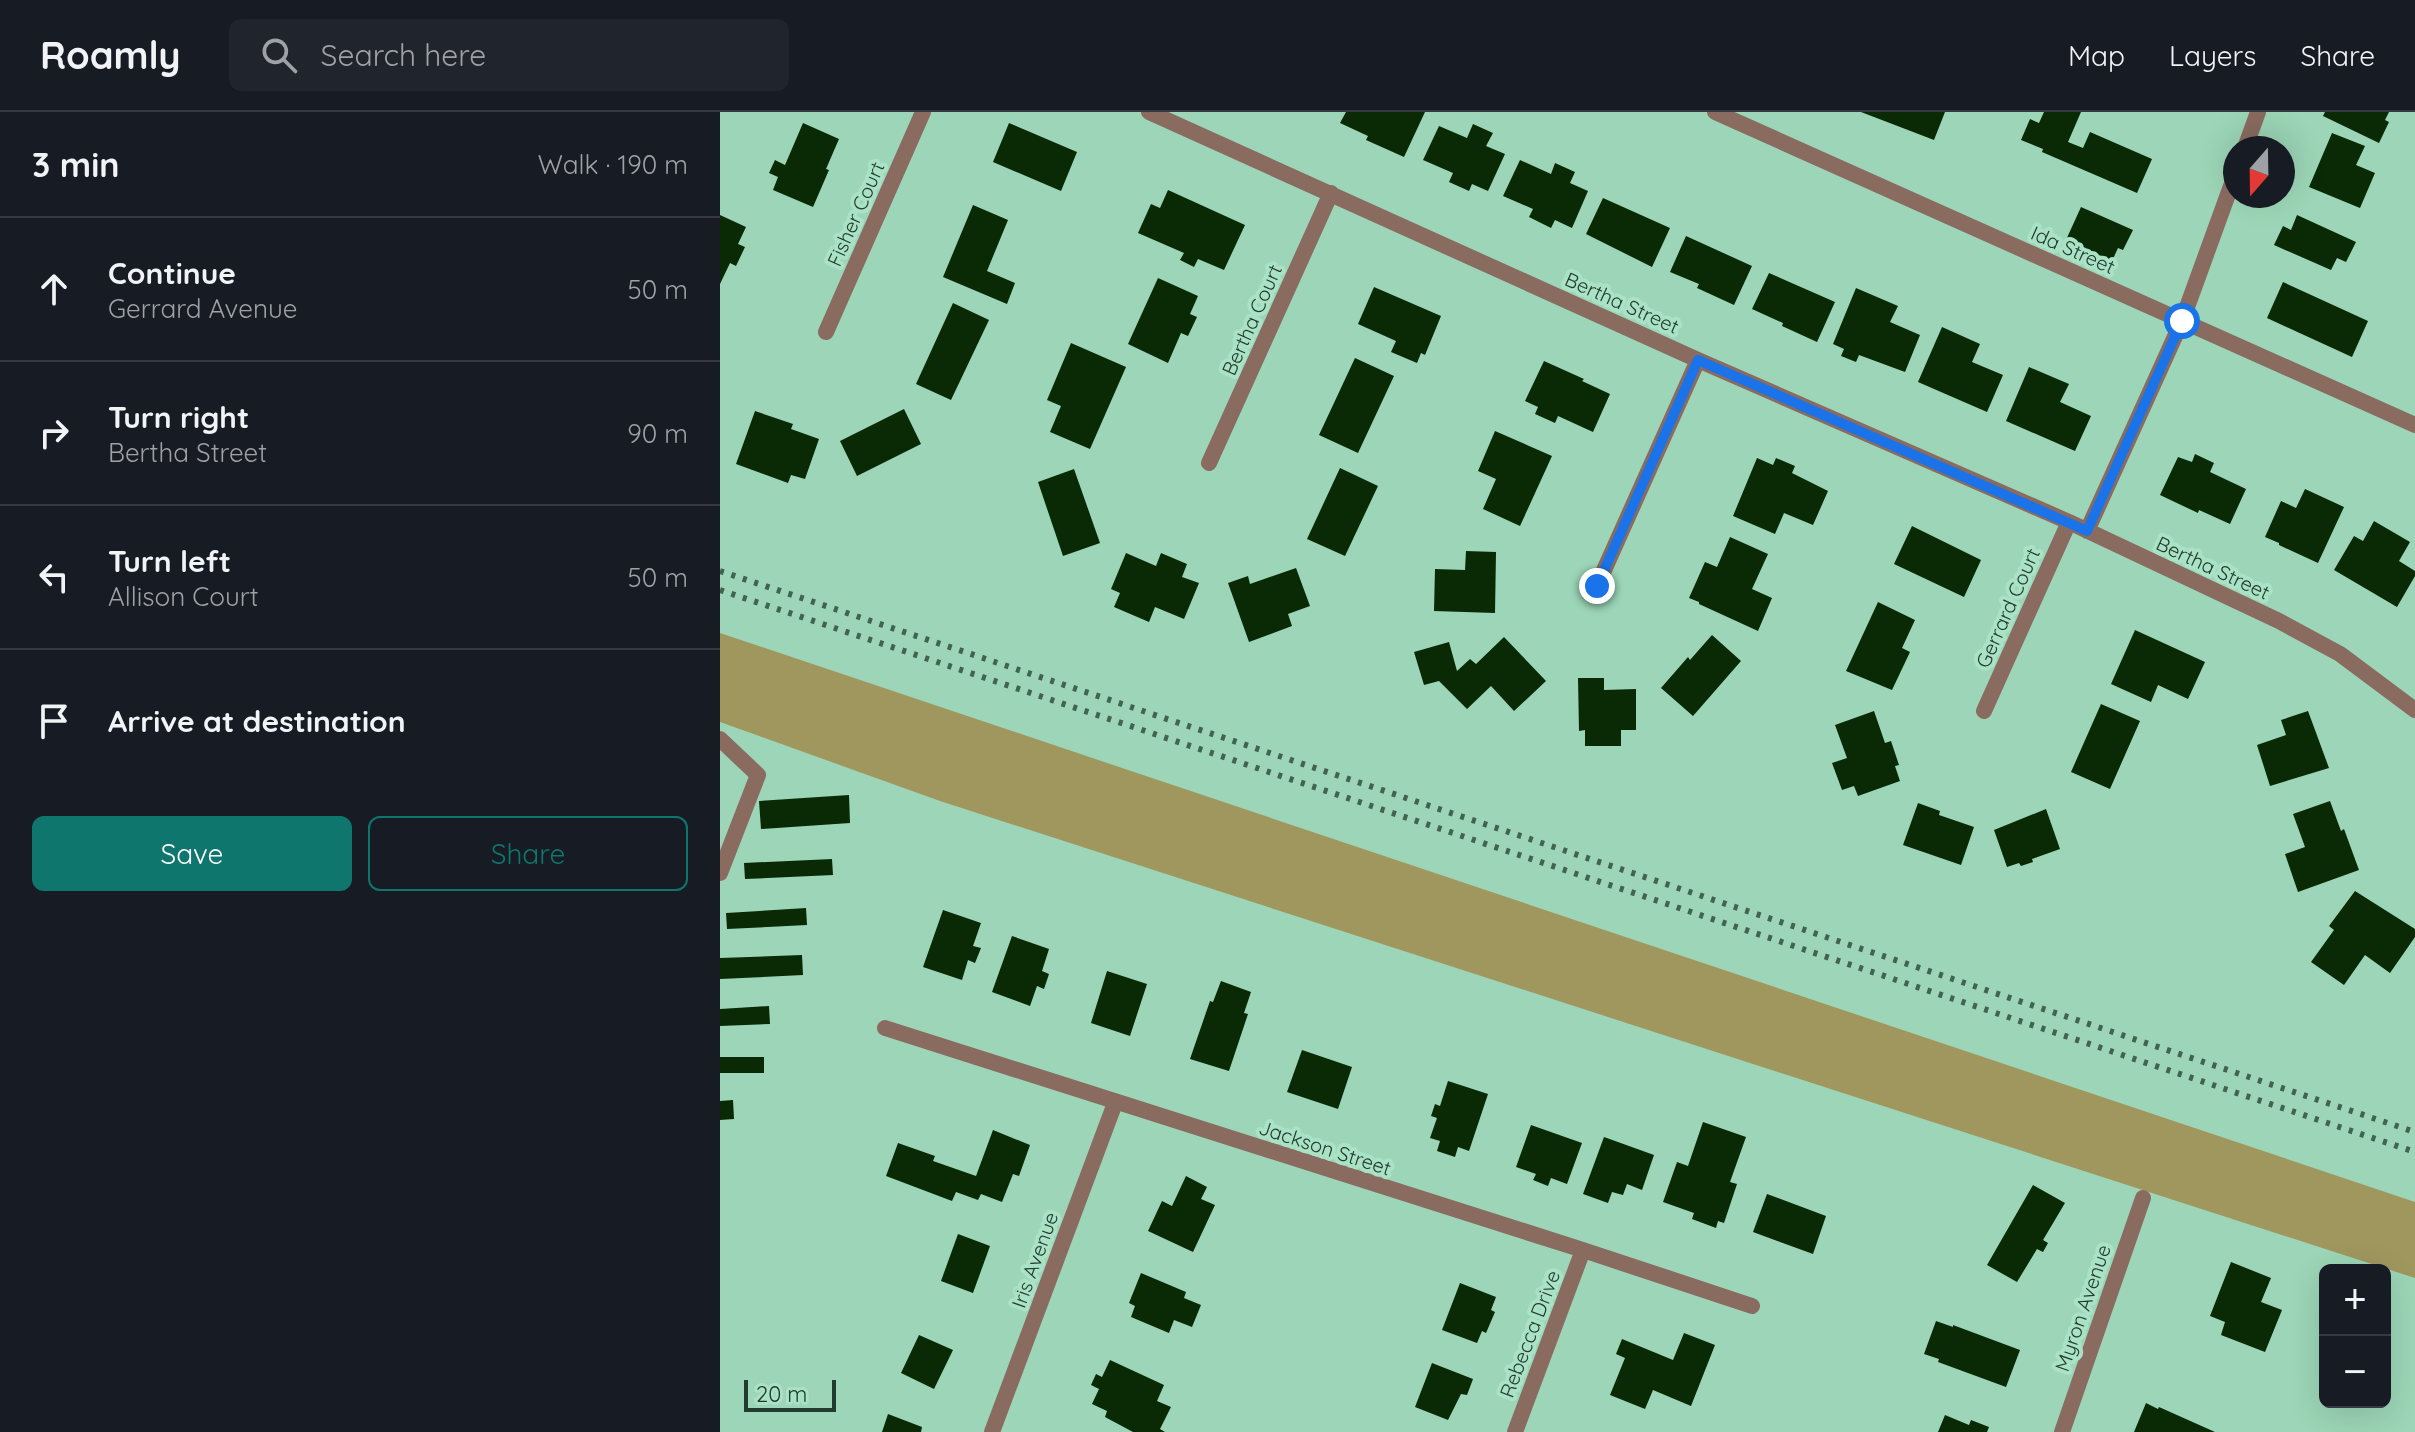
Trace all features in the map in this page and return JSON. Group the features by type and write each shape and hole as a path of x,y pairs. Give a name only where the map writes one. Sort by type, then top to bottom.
{"street":[{"name":"Fisher Court","path":"826,332 923,112"},
{"name":"Bertha Street","path":"1149,112 1698,360 2069,522 2315,640 2364,670 2415,710"},
{"name":"Ida Street","path":"1715,112 2415,425"},
{"path":"2249,136 2258,112"},
{"name":"Bertha Court","path":"1209,463 1331,193"},
{"path":"2087,531 2182,321 2223,208"},
{"path":"1597,586 1698,360"},
{"name":"Gerrard Court","path":"1984,711 2069,522"},
{"path":"720,739 758,775 720,873"},
{"name":"Jackson Street","path":"885,1028 1752,1306"},
{"name":"Iris Avenue","path":"992,1432 1115,1103"},
{"name":"Myron Avenue","path":"2062,1432 2143,1198"},
{"name":"Rebecca Drive","path":"1515,1432 1583,1250"}],"shaded area":[{"path":"720,633 2415,1202 2415,1278 2391,1270 2391,1264 2372,1264 940,801 720,722"}],"building":[{"path":"1346,112 1425,112 1404,157 1366,140 1368,136 1340,123"},
{"path":"1861,112 1945,112 1934,140"},
{"path":"2044,112 2081,112 2068,142 2083,148 2090,132 2152,159 2137,193 2021,140 2030,119 2039,123"},
{"path":"2325,112 2389,112 2385,120 2389,122 2379,143 2323,116"},
{"path":"803,123 839,139 813,207 773,190 778,177 769,173 775,160 785,165"},
{"path":"1009,123 1077,152 1061,191 993,162"},
{"path":"1473,124 1493,133 1486,146 1505,154 1488,191 1472,184 1469,191 1449,182 1453,173 1423,160 1439,126 1467,138"},
{"path":"2332,133 2365,146 2356,165 2375,173 2360,208 2309,187"},
{"path":"1520,160 1551,174 1555,163 1575,172 1570,183 1588,191 1572,228 1555,220 1551,228 1529,217 1533,209 1503,196"},
{"path":"1168,190 1245,225 1224,270 1198,259 1194,267 1180,260 1184,253 1138,233 1151,204 1160,208"},
{"path":"1603,198 1670,228 1652,267 1586,234"},
{"path":"973,205 1008,220 987,271 1015,283 1007,304 943,277"},
{"path":"2081,207 2133,230 2123,250 2118,248 2112,261 2066,240"},
{"path":"720,215 746,227 738,244 745,247 736,266 730,263 720,284"},
{"path":"2297,215 2356,242 2346,262 2337,258 2331,270 2274,245 2283,226 2291,230"},
{"path":"1686,236 1752,266 1734,305 1697,288 1699,284 1670,272"},
{"path":"1769,273 1835,302 1817,342 1752,309"},
{"path":"1158,278 1198,296 1190,314 1197,317 1188,336 1181,333 1168,363 1128,344"},
{"path":"2283,282 2368,321 2352,357 2267,318"},
{"path":"1374,287 1441,316 1425,355 1421,353 1417,363 1391,352 1396,341 1358,324"},
{"path":"1856,288 1898,306 1890,322 1920,335 1905,372 1859,355 1856,362 1841,356 1844,349 1833,344"},
{"path":"953,303 989,320 951,400 916,384"},
{"path":"1942,327 1980,344 1972,362 2003,375 1987,412 1918,382"},
{"path":"1071,343 1126,367 1090,449 1050,432 1061,406 1047,400"},
{"path":"1355,358 1394,376 1358,453 1319,435"},
{"path":"1544,361 1610,394 1593,432 1558,416 1555,423 1535,414 1538,407 1525,401"},
{"path":"2029,367 2069,384 2060,402 2091,416 2075,451 2006,421"},
{"path":"904,409 921,444 857,476 840,441"},
{"path":"755,411 793,424 791,429 819,439 805,479 791,475 788,483 736,464"},
{"path":"1495,431 1552,456 1520,526 1483,509 1496,479 1478,471"},
{"path":"2195,454 2214,463 2210,472 2246,489 2230,524 2160,495 2178,457 2192,462"},
{"path":"1757,458 1773,465 1776,458 1795,466 1792,473 1828,491 1813,525 1784,513 1775,534 1733,516"},
{"path":"1340,468 1378,486 1345,556 1307,539"},
{"path":"1074,469 1100,543 1063,556 1038,482"},
{"path":"2305,489 2344,507 2318,563 2265,537 2281,501 2296,508"},
{"path":"2374,521 2410,542 2399,561 2415,571 2415,576 2397,607 2334,570 2354,536 2363,541"},
{"path":"1912,526 1981,560 1964,597 1894,564"},
{"path":"1730,537 1768,554 1752,589 1772,598 1758,631 1689,598 1705,562 1717,567"},
{"path":"1466,551 1496,552 1495,613 1434,611 1435,569 1465,570"},
{"path":"1126,553 1156,566 1161,553 1187,564 1182,577 1199,583 1184,619 1155,607 1149,622 1114,607 1120,593 1111,589"},
{"path":"1296,568 1310,606 1288,614 1292,626 1249,642 1228,583 1248,576 1250,584"},
{"path":"1878,602 1915,620 1902,648 1910,652 1892,690 1846,671"},
{"path":"2135,630 2205,662 2188,699 2158,685 2151,702 2111,684"},
{"path":"1712,635 1741,661 1693,716 1661,688"},
{"path":"1504,637 1546,681 1514,711 1491,686 1467,709 1439,681 1424,685 1414,652 1449,642 1457,671 1470,659 1476,664"},
{"path":"1578,678 1604,678 1604,690 1636,689 1636,730 1621,730 1621,746 1585,746 1585,730 1579,731"},
{"path":"2101,704 2140,721 2110,789 2071,772"},
{"path":"1874,711 1885,743 1891,741 1899,765 1895,766 1900,781 1858,796 1854,786 1842,790 1832,763 1847,758 1835,725"},
{"path":"2308,711 2329,768 2270,786 2257,745 2286,735 2281,720"},
{"path":"849,795 850,823 761,829 759,801"},
{"path":"2330,801 2359,870 2298,892 2285,854 2305,847 2293,814"},
{"path":"1918,803 1940,811 1939,815 1974,827 1961,865 1903,845"},
{"path":"2046,809 2060,849 2032,859 2033,862 2007,867 1994,830"},
{"path":"832,859 833,875 745,879 744,863"},
{"path":"2355,891 2415,929 2415,937 2390,973 2365,955 2344,985 2311,962 2334,930 2329,926"},
{"path":"806,908 807,925 727,929 726,913"},
{"path":"943,910 981,923 973,946 981,948 975,963 968,960 962,980 923,967"},
{"path":"1012,936 1049,949 1042,971 1049,974 1044,989 1037,986 1030,1006 992,992"},
{"path":"802,955 803,975 720,979 720,958"},
{"path":"1107,971 1147,984 1130,1036 1091,1023"},
{"path":"1221,981 1251,992 1244,1013 1248,1014 1229,1071 1190,1059 1210,1001 1213,1002"},
{"path":"769,1006 770,1024 720,1026 720,1009"},
{"path":"1302,1050 1352,1067 1338,1109 1287,1092"},
{"path":"720,1057 764,1057 764,1073 720,1073"},
{"path":"1448,1081 1488,1094 1469,1151 1458,1147 1455,1157 1437,1151 1440,1141 1430,1138 1437,1118 1431,1116 1435,1104 1440,1106"},
{"path":"733,1100 734,1119 720,1120 720,1101"},
{"path":"1703,1122 1746,1137 1730,1182 1737,1184 1724,1223 1718,1221 1716,1228 1692,1219 1694,1213 1663,1202 1677,1162 1688,1166"},
{"path":"1531,1125 1582,1143 1567,1184 1551,1178 1548,1186 1533,1180 1536,1174 1516,1167"},
{"path":"993,1130 1030,1145 1019,1176 1013,1174 1002,1202 981,1194 978,1200 956,1192 952,1201 886,1176 898,1143 935,1156 933,1161 976,1176"},
{"path":"1604,1137 1654,1155 1642,1190 1627,1184 1623,1195 1612,1192 1608,1203 1583,1194"},
{"path":"1186,1176 1207,1187 1201,1199 1215,1205 1193,1252 1148,1231 1162,1201 1172,1206"},
{"path":"2033,1185 2065,1203 2043,1240 2048,1243 2043,1252 2037,1249 2017,1282 1987,1265"},
{"path":"1767,1194 1826,1216 1813,1254 1753,1232"},
{"path":"958,1234 990,1246 973,1293 941,1281"},
{"path":"2231,1262 2271,1278 2261,1302 2282,1310 2265,1352 2221,1335 2225,1322 2210,1316"},
{"path":"1141,1273 1186,1292 1184,1298 1201,1305 1192,1327 1174,1320 1169,1333 1131,1317 1135,1306 1129,1303"},
{"path":"1460,1283 1496,1297 1491,1310 1495,1312 1486,1333 1482,1331 1477,1343 1442,1330"},
{"path":"1936,1321 2020,1350 2006,1387 1924,1354"},
{"path":"1684,1333 1715,1345 1691,1406 1653,1390 1645,1409 1610,1395 1625,1358 1616,1354 1622,1339 1673,1360"},
{"path":"919,1335 953,1350 934,1389 901,1373"},
{"path":"1110,1360 1164,1385 1157,1401 1171,1407 1160,1429 1165,1432 1133,1432 1105,1417 1107,1411 1092,1404 1099,1389 1091,1385 1096,1374 1102,1377"},
{"path":"1432,1363 1473,1379 1467,1395 1461,1394 1448,1420 1415,1407"},
{"path":"2146,1403 2159,1407 2215,1432 2134,1432"},
{"path":"888,1414 922,1427 921,1432 882,1432"},
{"path":"1945,1415 1969,1425 1971,1420 1989,1427 1987,1432 1938,1432"}],"railway":[{"path":"720,571 2415,1132"},
{"path":"720,590 2415,1152"}],"route":[{"path":"1597,586 1698,360 2087,531 2182,321"}]}
